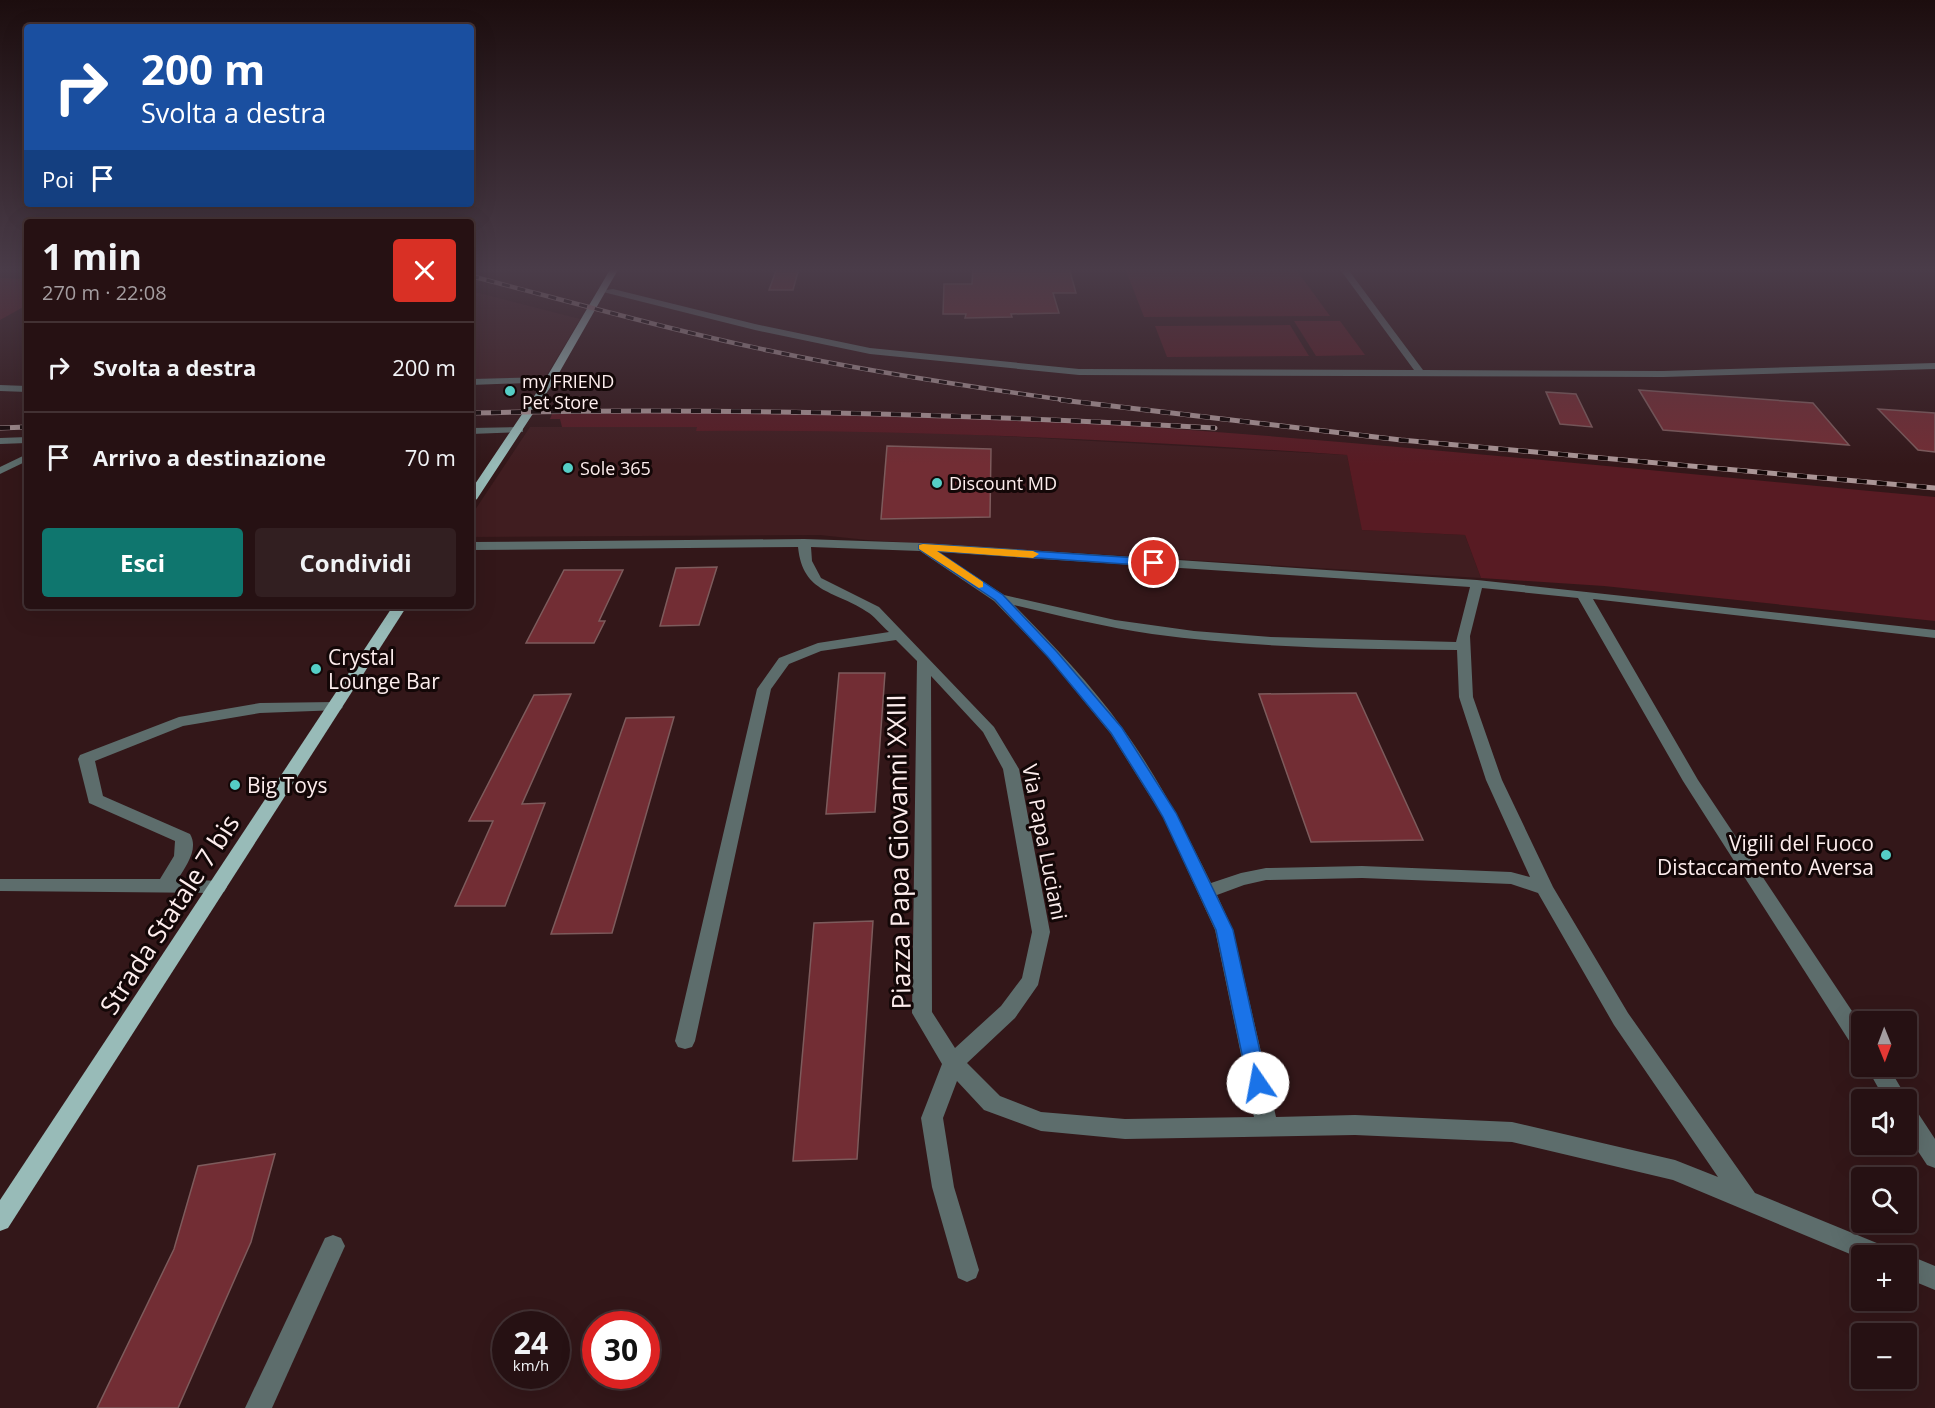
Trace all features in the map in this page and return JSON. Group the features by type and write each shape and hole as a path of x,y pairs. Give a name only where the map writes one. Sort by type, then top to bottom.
{"main road":[{"path":"474,495 519,430 577,334"},
{"name":"Strada Statale 7 bis","path":"0,1220 398,609"}],"street":[{"path":"787,334 870,351 977,363 1109,373 1419,371 1663,374 1935,366"},
{"path":"1392,334 1419,371"},
{"path":"474,382 550,380"},
{"path":"0,388 24,389"},
{"path":"474,431 519,430"},
{"path":"0,441 24,440"},
{"path":"0,471 24,459"},
{"path":"474,546 804,543 923,547 1477,584 1935,634"},
{"name":"Via Papa Luciani","path":"804,543 806,561 816,580 874,610 989,730 1011,769 1041,932 1031,980 1008,1012 953,1063 932,1118 943,1187 967,1270"},
{"path":"923,547 999,598 1053,654 1117,731 1171,817 1224,930 1267,1127"},
{"path":"1477,584 1463,636 1466,697 1494,780 1544,888 1621,1019 1747,1200"},
{"path":"1583,594 1691,781 1851,1027"},
{"path":"999,598 1065,614 1154,630 1232,638 1356,645 1464,646"},
{"path":"686,1041 764,689 784,661 818,647 899,635"},
{"name":"Piazza Papa Giovanni XXIII","path":"924,660 922,1013 953,1063 992,1103 1041,1121 1125,1129 1355,1125 1512,1132 1675,1170 1855,1245"},
{"path":"165,885 183,856 184,838 95,799 86,759 179,722 260,708 335,706"},
{"path":"1207,892 1242,879 1266,874 1362,872 1510,878 1544,888"},
{"path":"0,885 218,887"},
{"path":"1917,1131 1935,1158"},
{"path":"258,1408 333,1246"},
{"path":"1917,1271 1935,1278"}],"shaded area":[{"path":"474,334 571,334 545,378 474,379"},
{"path":"1158,334 1295,334 1309,356 1167,357"},
{"path":"1302,334 1349,334 1365,355 1316,356"},
{"path":"778,412 993,418 1122,425 1427,450 1935,497 1935,621 1604,586 1481,578 1465,535 1362,530 1347,455 940,434 696,431 697,427 562,427 560,419 550,419 552,414"},
{"path":"530,427 836,427 1347,455 1363,530 1465,535 1481,578 867,540 820,535 474,537 474,511"}],"building":[{"path":"1639,390 1813,403 1849,445 1663,430"},
{"path":"1546,392 1576,394 1592,427 1560,424"},
{"path":"1878,409 1935,413 1935,452 1918,450"},
{"name":"Discount MD","path":"887,446 991,449 990,517 881,519"},
{"path":"717,567 699,625 660,626 676,568"},
{"path":"564,570 623,570 599,621 605,621 594,643 526,643"},
{"path":"839,673 885,673 875,812 826,814"},
{"path":"1356,693 1423,840 1311,842 1259,694"},
{"path":"571,694 522,804 545,803 505,906 455,906 493,821 469,821 534,695"},
{"path":"674,717 612,933 551,934 626,718"},
{"path":"873,921 857,1159 793,1161 814,923"},
{"path":"275,1154 251,1242 178,1408 97,1408 174,1249 198,1166"}],"railway":[{"path":"694,334 846,366 1072,401"},
{"path":"1061,400 1401,440 1935,488"},
{"path":"474,413 750,411 1029,419 1215,428"},
{"path":"0,428 24,427"}],"slow traffic":[{"path":"979,584 923,547 1033,554"}],"place":[{"name":"my FRIEND Pet Store","path":"510,391"},
{"name":"Sole 365","path":"568,468"},
{"name":"Discount MD","path":"937,483"},
{"name":"Crystal Lounge Bar","path":"316,669"},
{"name":"Big Toys","path":"235,785"},
{"name":"Vigili del Fuoco Distaccamento Aversa","path":"1886,855"}],"route":[{"path":"1154,563 923,547 999,598 1053,654 1117,731 1171,817 1224,930 1258,1083"}]}
